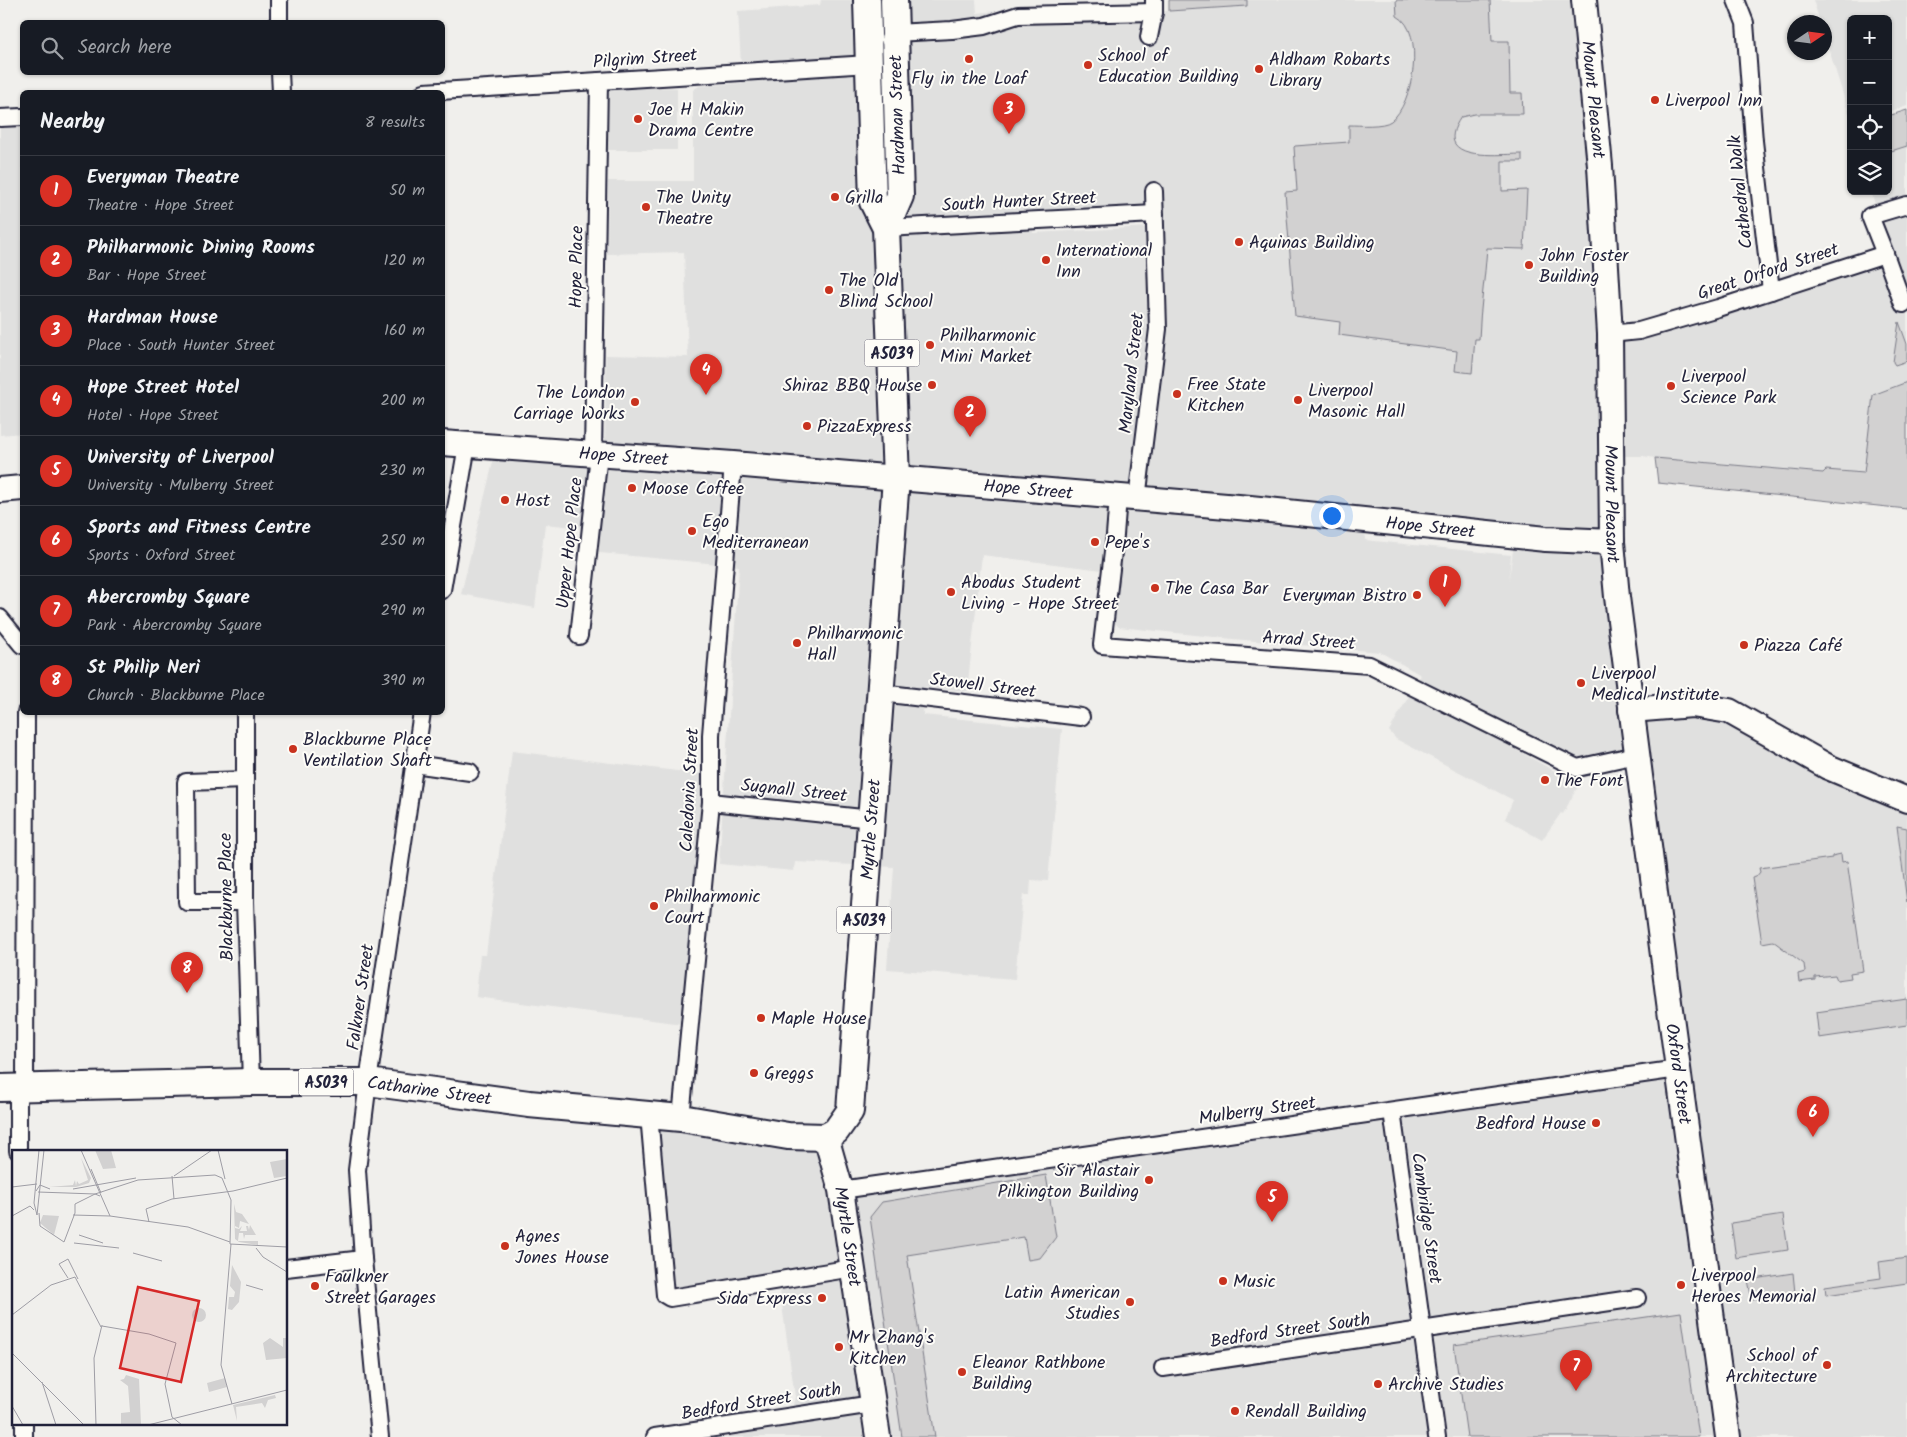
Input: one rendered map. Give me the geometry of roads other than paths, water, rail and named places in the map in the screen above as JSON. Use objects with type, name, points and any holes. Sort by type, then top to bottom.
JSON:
[{"type":"main road","name":"Hardman Street","points":[[867,0],[874,202],[886,228],[896,478]]},
{"type":"main road","name":"Hardman Street","points":[[886,228],[900,196],[894,0]]},
{"type":"main road","name":"Myrtle Street","points":[[826,1136],[836,1130],[850,1111],[896,478]]},
{"type":"main road","name":"Catharine Street","points":[[14,1088],[251,1082],[368,1082],[529,1104],[681,1118],[788,1136],[826,1136]]},
{"type":"street","points":[[279,0],[279,20]]},
{"type":"street","name":"Mount Pleasant","points":[[1584,0],[1600,166],[1610,334],[1612,542],[1631,710]]},
{"type":"street","name":"Cathedral Walk","points":[[1736,0],[1745,23],[1754,141],[1771,291]]},
{"type":"street","points":[[869,64],[894,33],[952,30],[984,26],[1018,15],[1154,6],[1149,37]]},
{"type":"street","name":"Pilgrim Street","points":[[445,91],[869,64]]},
{"type":"street","points":[[280,75],[281,90]]},
{"type":"street","name":"Hope Place","points":[[596,454],[599,81]]},
{"type":"street","points":[[0,118],[20,116]]},
{"type":"street","name":"Maryland Street","points":[[1127,498],[1158,329],[1154,191]]},
{"type":"street","points":[[1903,304],[1870,216],[1907,205]]},
{"type":"street","name":"South Hunter Street","points":[[886,228],[1155,214]]},
{"type":"street","name":"Great Orford Street","points":[[1610,334],[1639,331],[1885,254]]},
{"type":"street","name":"Hope Street","points":[[445,443],[733,464],[1358,518],[1546,539],[1612,542]]},
{"type":"street","points":[[445,573],[467,445]]},
{"type":"street","name":"Upper Hope Place","points":[[579,636],[596,454]]},
{"type":"street","name":"Caledonia Street","points":[[681,1118],[711,802],[711,735],[733,464]]},
{"type":"street","points":[[0,490],[20,488]]},
{"type":"street","name":"Arrad Street","points":[[1127,498],[1115,535],[1102,645],[1369,665],[1577,768],[1636,755]]},
{"type":"street","points":[[0,618],[20,643]]},
{"type":"street","name":"Stowell Street","points":[[881,693],[1081,716]]},
{"type":"street","points":[[1631,710],[1692,705],[1729,711],[1828,767],[1907,800]]},
{"type":"street","name":"Oxford Street","points":[[1631,710],[1728,1437]]},
{"type":"street","points":[[18,1150],[14,1088],[26,715]]},
{"type":"street","name":"Blackburne Place","points":[[245,715],[245,902],[251,1082]]},
{"type":"street","name":"Falkner Street","points":[[380,1437],[363,1259],[357,1170],[422,715]]},
{"type":"street","points":[[414,764],[470,772]]},
{"type":"street","points":[[245,780],[186,782],[187,902],[245,902]]},
{"type":"street","name":"Sugnall Street","points":[[711,802],[872,818]]},
{"type":"street","name":"Mulberry Street","points":[[841,1190],[1678,1069]]},
{"type":"street","name":"Cambridge Street","points":[[1392,1111],[1437,1437]]},
{"type":"street","points":[[650,1115],[665,1295],[670,1298],[853,1268]]},
{"type":"street","name":"Myrtle Street","points":[[826,1136],[841,1190],[878,1437]]},
{"type":"street","points":[[288,1268],[363,1259]]},
{"type":"street","name":"Bedford Street South","points":[[1163,1368],[1637,1298]]},
{"type":"street","name":"Bedford Street South","points":[[654,1437],[673,1436],[873,1404]]},
{"type":"street","points":[[24,1424],[24,1437]]},
{"type":"place","name":"Fly in the Loaf","points":[[969,59]]},
{"type":"place","name":"School of Education Building","points":[[1088,65]]},
{"type":"place","name":"Aldham Robarts Library","points":[[1259,69]]},
{"type":"place","name":"Liverpool Inn","points":[[1655,100]]},
{"type":"place","name":"Joe H Makin Drama Centre","points":[[638,119]]},
{"type":"place","name":"Hardman House","points":[[1009,134]]},
{"type":"place","name":"Grilla","points":[[835,197]]},
{"type":"place","name":"The Unity Theatre","points":[[646,207]]},
{"type":"place","name":"Aquinas Building","points":[[1239,242]]},
{"type":"place","name":"International Inn","points":[[1046,260]]},
{"type":"place","name":"John Foster Building","points":[[1529,265]]},
{"type":"place","name":"The Old Blind School","points":[[829,290]]},
{"type":"place","name":"Philharmonic Mini Market","points":[[930,345]]},
{"type":"place","name":"Shiraz BBQ House","points":[[932,385]]},
{"type":"place","name":"Liverpool Science Park","points":[[1671,386]]},
{"type":"place","name":"Free State Kitchen","points":[[1177,394]]},
{"type":"place","name":"Hope Street Hotel","points":[[706,395]]},
{"type":"place","name":"Liverpool Masonic Hall","points":[[1298,400]]},
{"type":"place","name":"The London Carriage Works","points":[[635,402]]},
{"type":"place","name":"PizzaExpress","points":[[807,426]]},
{"type":"place","name":"Philharmonic Dining Rooms","points":[[970,437]]},
{"type":"place","name":"Moose Coffee","points":[[632,488]]},
{"type":"place","name":"Host","points":[[505,500]]},
{"type":"place","name":"Ego Mediterranean","points":[[692,531]]},
{"type":"place","name":"Pepe's","points":[[1095,542]]},
{"type":"place","name":"The Casa Bar","points":[[1155,588]]},
{"type":"place","name":"Abodus Student Living - Hope Street","points":[[951,592]]},
{"type":"place","name":"Everyman Bistro","points":[[1417,595]]},
{"type":"place","name":"Everyman Theatre","points":[[1445,607]]},
{"type":"place","name":"Philharmonic Hall","points":[[797,643]]},
{"type":"place","name":"Piazza Café","points":[[1744,645]]},
{"type":"place","name":"Liverpool Medical Institute","points":[[1581,683]]},
{"type":"place","name":"Blackburne Place Ventilation Shaft","points":[[293,749]]},
{"type":"place","name":"The Font","points":[[1545,780]]},
{"type":"place","name":"Philharmonic Court","points":[[654,906]]},
{"type":"place","name":"St Philip Neri","points":[[187,993]]},
{"type":"place","name":"Maple House","points":[[761,1018]]},
{"type":"place","name":"Greggs","points":[[754,1073]]},
{"type":"place","name":"Bedford House","points":[[1596,1123]]},
{"type":"place","name":"Sports and Fitness Centre","points":[[1813,1137]]},
{"type":"place","name":"Sir Alastair Pilkington Building","points":[[1149,1180]]},
{"type":"place","name":"University of Liverpool","points":[[1272,1222]]},
{"type":"place","name":"Agnes Jones House","points":[[505,1246]]},
{"type":"place","name":"Music","points":[[1223,1281]]},
{"type":"place","name":"Liverpool Heroes Memorial","points":[[1681,1285]]},
{"type":"place","name":"Faulkner Street Garages","points":[[315,1286]]},
{"type":"place","name":"Sida Express","points":[[822,1298]]},
{"type":"place","name":"Latin American Studies","points":[[1130,1302]]},
{"type":"place","name":"Mr Zhang's Kitchen","points":[[839,1347]]},
{"type":"place","name":"School of Architecture","points":[[1827,1365]]},
{"type":"place","name":"Eleanor Rathbone Building","points":[[962,1372]]},
{"type":"place","name":"Archive Studies","points":[[1378,1384]]},
{"type":"place","name":"Abercromby Square","points":[[1576,1391]]},
{"type":"place","name":"Rendall Building","points":[[1235,1411]]}]
